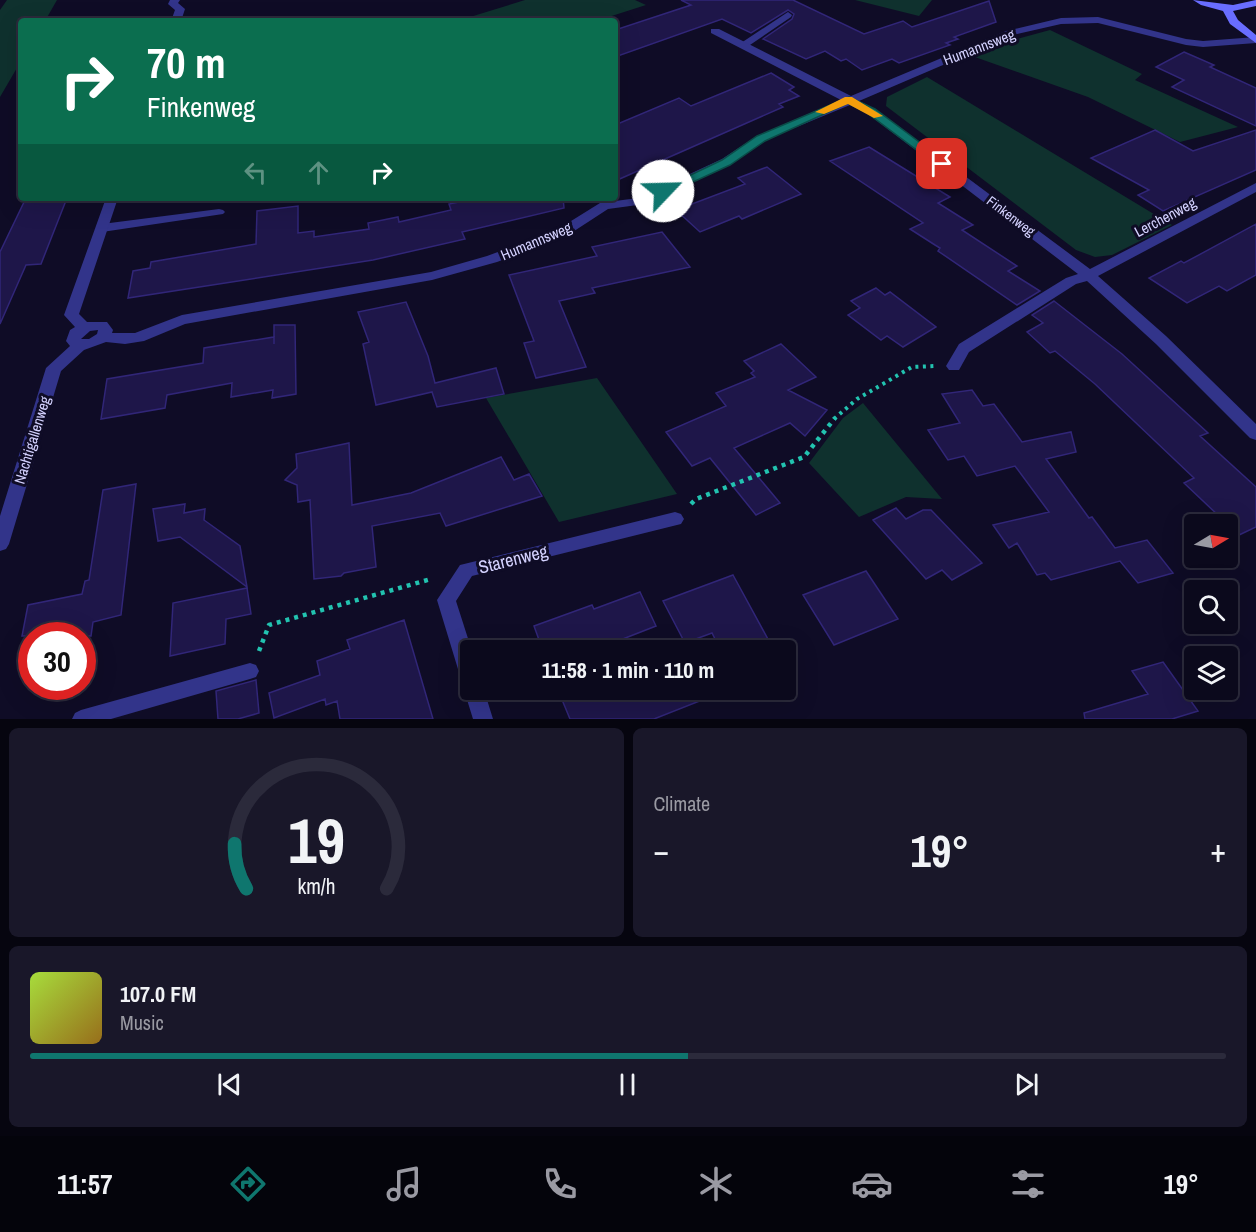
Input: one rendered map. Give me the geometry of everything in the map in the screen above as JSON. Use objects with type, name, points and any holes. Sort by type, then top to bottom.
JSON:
[{"type":"main road","points":[[1198,0],[1227,8],[1246,7],[1255,0]]},
{"type":"main road","points":[[1227,8],[1234,22],[1256,40]]},
{"type":"street","points":[[175,0],[173,4],[180,9],[177,18]]},
{"type":"street","name":"Humannsweg","points":[[104,337],[118,340],[150,336],[182,320],[432,276],[492,259],[560,234],[600,202],[641,201],[726,162],[761,138],[1010,33],[1061,21],[1098,20],[1186,42],[1203,44],[1256,40]]},
{"type":"street","name":"Finkenweg","points":[[715,31],[871,111],[1089,275],[1161,340],[1256,434]]},
{"type":"street","name":"Lerchenweg","points":[[1089,275],[1256,187]]},
{"type":"street","points":[[80,345],[73,341],[75,334],[84,327],[71,315],[111,201]]},
{"type":"street","points":[[954,366],[964,348],[1071,281],[1089,275]]},
{"type":"street","name":"Humannsweg","points":[[80,345],[94,344],[104,337],[106,330],[102,326],[84,327]]},
{"type":"street","name":"Nachtigallenweg","points":[[0,544],[54,368],[80,345]]},
{"type":"street","name":"Starenweg","points":[[458,582],[466,570],[675,519]]},
{"type":"street","points":[[458,582],[446,600],[460,644]]},
{"type":"street","points":[[477,700],[483,719]]},
{"type":"lane","points":[[744,45],[788,15]]},
{"type":"lane","points":[[102,228],[219,212]]},
{"type":"lane","points":[[81,719],[250,671]]},
{"type":"path","points":[[675,519],[696,499],[804,457],[837,415],[857,399],[912,367],[954,366]]},
{"type":"path","points":[[250,671],[270,625],[444,575],[458,582]]},
{"type":"green space","points":[[7,0],[57,0],[47,18],[18,18],[18,66],[0,97],[0,10]]},
{"type":"green space","points":[[525,0],[635,0],[646,5],[605,18],[467,18]]},
{"type":"green space","points":[[855,0],[932,0],[919,16]]},
{"type":"green space","points":[[1050,30],[1142,74],[1135,80],[1238,127],[1180,142],[1088,97],[972,56],[1002,43]]},
{"type":"green space","points":[[927,77],[1172,225],[1112,255],[1095,257],[1076,250],[886,106],[887,97]]},
{"type":"green space","points":[[597,378],[677,494],[559,522],[486,398]]},
{"type":"green space","points":[[863,403],[942,499],[906,497],[859,517],[809,463],[843,418]]},
{"type":"building","points":[[681,0],[793,0],[864,34],[903,21],[912,27],[989,1],[996,22],[954,37],[958,39],[946,43],[950,45],[899,63],[892,59],[862,70],[846,59],[841,61],[825,51],[806,59],[763,39],[792,19],[794,14],[788,10],[751,33],[722,19],[618,56],[618,29],[691,5]]},
{"type":"building","points":[[1184,52],[1256,88],[1256,126],[1172,87],[1184,80],[1156,67]]},
{"type":"building","points":[[771,73],[794,87],[789,90],[799,96],[779,104],[783,107],[618,180],[618,124],[679,98],[691,106]]},
{"type":"building","points":[[1155,130],[1193,151],[1256,130],[1256,170],[1163,211],[1138,195],[1149,190],[1091,158]]},
{"type":"building","points":[[869,147],[950,197],[938,203],[973,225],[962,230],[1017,266],[1008,271],[1040,291],[1017,305],[938,251],[940,248],[910,229],[923,223],[830,161]]},
{"type":"building","points":[[767,167],[801,194],[742,219],[739,216],[700,232],[676,210],[745,184],[738,178]]},
{"type":"building","points":[[25,201],[66,201],[41,264],[26,265],[0,324],[0,252]]},
{"type":"building","points":[[464,201],[563,201],[564,208],[462,232],[465,239],[373,260],[128,298],[133,271],[150,268],[151,262],[256,244],[257,211],[298,206],[298,233],[314,231],[314,237],[369,229],[368,223],[398,217],[399,222],[451,210],[449,204]]},
{"type":"building","points":[[1256,224],[1256,275],[1227,291],[1219,286],[1187,303],[1149,278],[1181,261],[1184,263]]},
{"type":"building","points":[[662,232],[690,267],[592,288],[595,293],[559,301],[586,367],[536,378],[524,343],[534,341],[509,275],[597,256],[592,247]]},
{"type":"building","points":[[876,288],[885,295],[890,292],[936,327],[903,347],[887,336],[881,340],[848,315],[860,308],[851,301]]},
{"type":"building","points":[[1054,301],[1122,354],[1208,433],[1200,436],[1256,487],[1256,527],[1239,535],[1238,514],[1217,514],[1184,483],[1194,478],[1095,384],[1055,351],[1050,353],[1027,332],[1043,323],[1032,315]]},
{"type":"building","points":[[406,302],[428,356],[435,383],[496,368],[504,394],[437,407],[432,392],[376,405],[363,344],[369,342],[358,312]]},
{"type":"building","points":[[274,325],[295,325],[296,394],[272,398],[273,390],[231,397],[232,383],[167,395],[165,408],[101,419],[107,379],[203,363],[204,348],[274,337]]},
{"type":"building","points":[[781,344],[816,377],[788,390],[827,410],[805,436],[790,423],[734,448],[780,503],[756,515],[710,458],[692,466],[666,432],[726,406],[716,393],[755,377],[751,373],[754,371],[744,361]]},
{"type":"building","points":[[972,390],[983,406],[994,404],[1022,442],[1071,432],[1076,452],[1046,459],[1089,518],[1092,517],[1115,548],[1147,540],[1173,573],[1138,583],[1120,561],[1051,580],[1045,573],[1037,575],[1017,543],[1009,548],[993,525],[1049,512],[1015,466],[977,476],[964,456],[948,460],[928,430],[960,423],[942,394]]},
{"type":"building","points":[[349,443],[352,505],[411,493],[501,457],[514,480],[529,474],[542,496],[446,526],[440,513],[372,526],[376,567],[344,573],[341,576],[314,579],[310,500],[298,502],[297,485],[285,480],[297,468],[296,454]]},
{"type":"building","points":[[136,484],[121,615],[93,622],[25,622],[28,605],[82,594],[85,581],[89,580],[103,490]]},
{"type":"building","points":[[185,504],[184,513],[205,509],[204,520],[240,546],[247,587],[180,537],[158,541],[153,509]]},
{"type":"building","points":[[896,508],[906,519],[923,510],[931,510],[982,563],[952,580],[942,570],[926,579],[873,520]]},
{"type":"building","points":[[866,571],[898,619],[834,645],[803,595]]},
{"type":"building","points":[[733,575],[768,640],[716,640],[712,633],[693,640],[683,640],[663,601]]},
{"type":"building","points":[[247,588],[251,614],[226,619],[225,644],[170,656],[173,603]]},
{"type":"building","points":[[640,592],[656,626],[620,640],[539,640],[534,626],[592,605],[594,609]]},
{"type":"building","points":[[404,620],[433,719],[340,719],[337,701],[326,705],[325,699],[274,718],[269,693],[320,675],[317,661],[350,649],[347,640]]},
{"type":"building","points":[[1163,662],[1184,691],[1184,700],[1190,700],[1198,711],[1172,719],[1085,719],[1084,713],[1148,694],[1132,671]]},
{"type":"building","points":[[256,680],[259,713],[238,719],[218,719],[216,691]]},
{"type":"building","points":[[562,700],[702,700],[654,719],[570,719]]},
{"type":"slow traffic","points":[[820,112],[849,100],[878,116]]},
{"type":"route","points":[[663,191],[726,162],[761,138],[849,100],[871,111],[942,164]]}]
